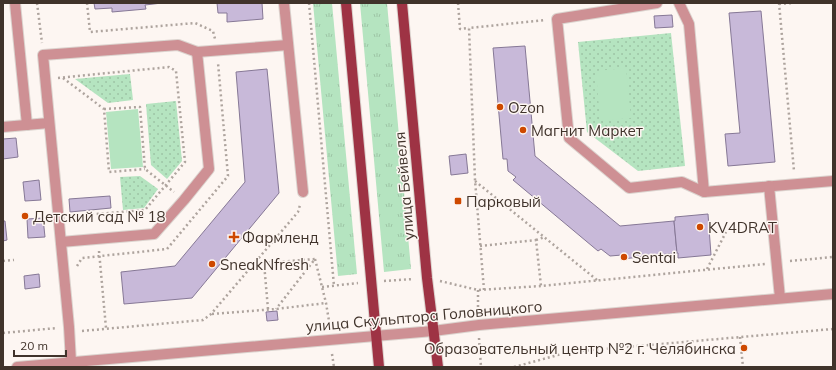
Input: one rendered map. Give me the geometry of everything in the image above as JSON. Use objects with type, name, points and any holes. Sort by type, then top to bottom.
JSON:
[{"type":"main road","points":[[346,3],[379,367]]},
{"type":"main road","name":"улица Бейвеля","points":[[402,3],[427,278],[438,367]]},
{"type":"street","points":[[15,3],[27,125]]},
{"type":"street","points":[[284,3],[303,192]]},
{"type":"street","points":[[657,3],[557,19],[569,138],[628,188],[682,182],[704,192],[833,181]]},
{"type":"street","points":[[679,3],[689,24],[704,192]]},
{"type":"street","points":[[71,362],[70,330],[43,55],[178,44],[197,52],[288,45]]},
{"type":"street","points":[[61,242],[154,234],[209,169],[197,52]]},
{"type":"street","points":[[3,127],[49,123]]},
{"type":"street","points":[[769,186],[780,298]]},
{"type":"street","name":"улица Скульптора Головницкого","points":[[17,367],[433,331],[479,325],[833,294]]},
{"type":"path","points":[[37,3],[43,55]]},
{"type":"path","points":[[74,272],[82,258],[167,249],[228,176],[217,51],[213,31],[195,23],[90,32],[87,3]]},
{"type":"path","points":[[309,3],[334,286]]},
{"type":"path","points":[[458,3],[460,29],[557,19]]},
{"type":"path","points":[[793,3],[779,4],[795,184]]},
{"type":"path","points":[[469,28],[475,180],[484,290]]},
{"type":"path","points":[[45,79],[169,67],[176,71],[185,162],[145,210],[71,216]]},
{"type":"path","points":[[62,78],[104,109],[140,107],[145,168],[184,200]]},
{"type":"path","points":[[104,109],[109,172],[145,168]]},
{"type":"path","points":[[475,180],[597,281]]},
{"type":"path","points":[[3,333],[106,328],[203,320],[211,314],[298,212],[303,192]]},
{"type":"path","points":[[707,270],[726,232]]},
{"type":"path","points":[[480,246],[536,240],[545,237]]},
{"type":"path","points":[[98,239],[106,328]]},
{"type":"path","points":[[536,240],[541,286]]},
{"type":"path","points":[[322,287],[427,278],[478,290],[484,290],[597,281],[833,257]]},
{"type":"path","points":[[211,314],[276,309],[326,303],[315,259]]},
{"type":"path","points":[[268,309],[264,263],[315,259]]},
{"type":"path","points":[[276,309],[315,259]]},
{"type":"path","points":[[3,261],[14,260]]},
{"type":"path","points":[[514,367],[569,352],[833,329]]},
{"type":"path","points":[[740,337],[743,367]]},
{"type":"green space","points":[[313,3],[332,3],[357,274],[338,276]]},
{"type":"green space","points":[[360,3],[387,3],[411,269],[384,272]]},
{"type":"green space","points":[[671,33],[685,166],[638,171],[587,132],[578,42]]},
{"type":"green space","points":[[626,68],[631,118],[600,121],[596,71]]},
{"type":"green space","points":[[130,74],[133,100],[108,103],[75,79]]},
{"type":"green space","points":[[176,101],[182,161],[167,179],[151,165],[146,104]]},
{"type":"green space","points":[[138,109],[143,167],[111,169],[106,112]]},
{"type":"green space","points":[[140,176],[158,189],[144,208],[123,210],[120,177]]},
{"type":"building","points":[[94,3],[162,3],[145,5],[146,9],[112,12],[112,8],[95,9]]},
{"type":"building","points":[[217,3],[262,3],[263,19],[227,22],[227,13],[218,13]]},
{"type":"building","points":[[761,11],[775,162],[728,166],[725,134],[740,133],[729,13]]},
{"type":"building","points":[[672,15],[673,27],[655,28],[654,16]]},
{"type":"building","points":[[525,46],[535,156],[620,226],[674,221],[677,253],[622,259],[622,255],[610,256],[601,249],[598,251],[513,180],[516,177],[508,171],[507,159],[503,159],[493,48]]},
{"type":"building","points":[[267,69],[279,193],[192,298],[124,304],[121,272],[175,266],[245,182],[236,72]]},
{"type":"building","points":[[16,138],[18,157],[3,159],[3,139]]},
{"type":"building","points":[[466,154],[468,173],[451,175],[449,156]]},
{"type":"building","points":[[39,180],[41,200],[25,201],[23,182]]},
{"type":"building","points":[[110,196],[111,208],[70,212],[69,199]]},
{"type":"building","points":[[708,214],[711,255],[678,258],[674,221],[675,217]]},
{"type":"building","points":[[43,218],[45,237],[28,238],[27,219]]},
{"type":"building","points":[[3,221],[5,221],[7,240],[3,241]]},
{"type":"building","points":[[39,274],[40,287],[25,289],[24,276]]},
{"type":"building","points":[[277,311],[278,320],[267,321],[266,312]]},
{"type":"place","name":"Ozon","points":[[500,107]]},
{"type":"place","name":"Магнит Маркет","points":[[523,130]]},
{"type":"place","name":"Парковый","points":[[458,201]]},
{"type":"place","name":"Детский сад № 18","points":[[25,216]]},
{"type":"place","name":"KV4DRAT","points":[[700,227]]},
{"type":"place","name":"Фармленд","points":[[234,237]]},
{"type":"place","name":"Sentai","points":[[624,257]]},
{"type":"place","name":"SneakNfresh","points":[[212,264]]},
{"type":"place","name":"Образовательный центр №2 г. Челябинска","points":[[744,348]]}]
